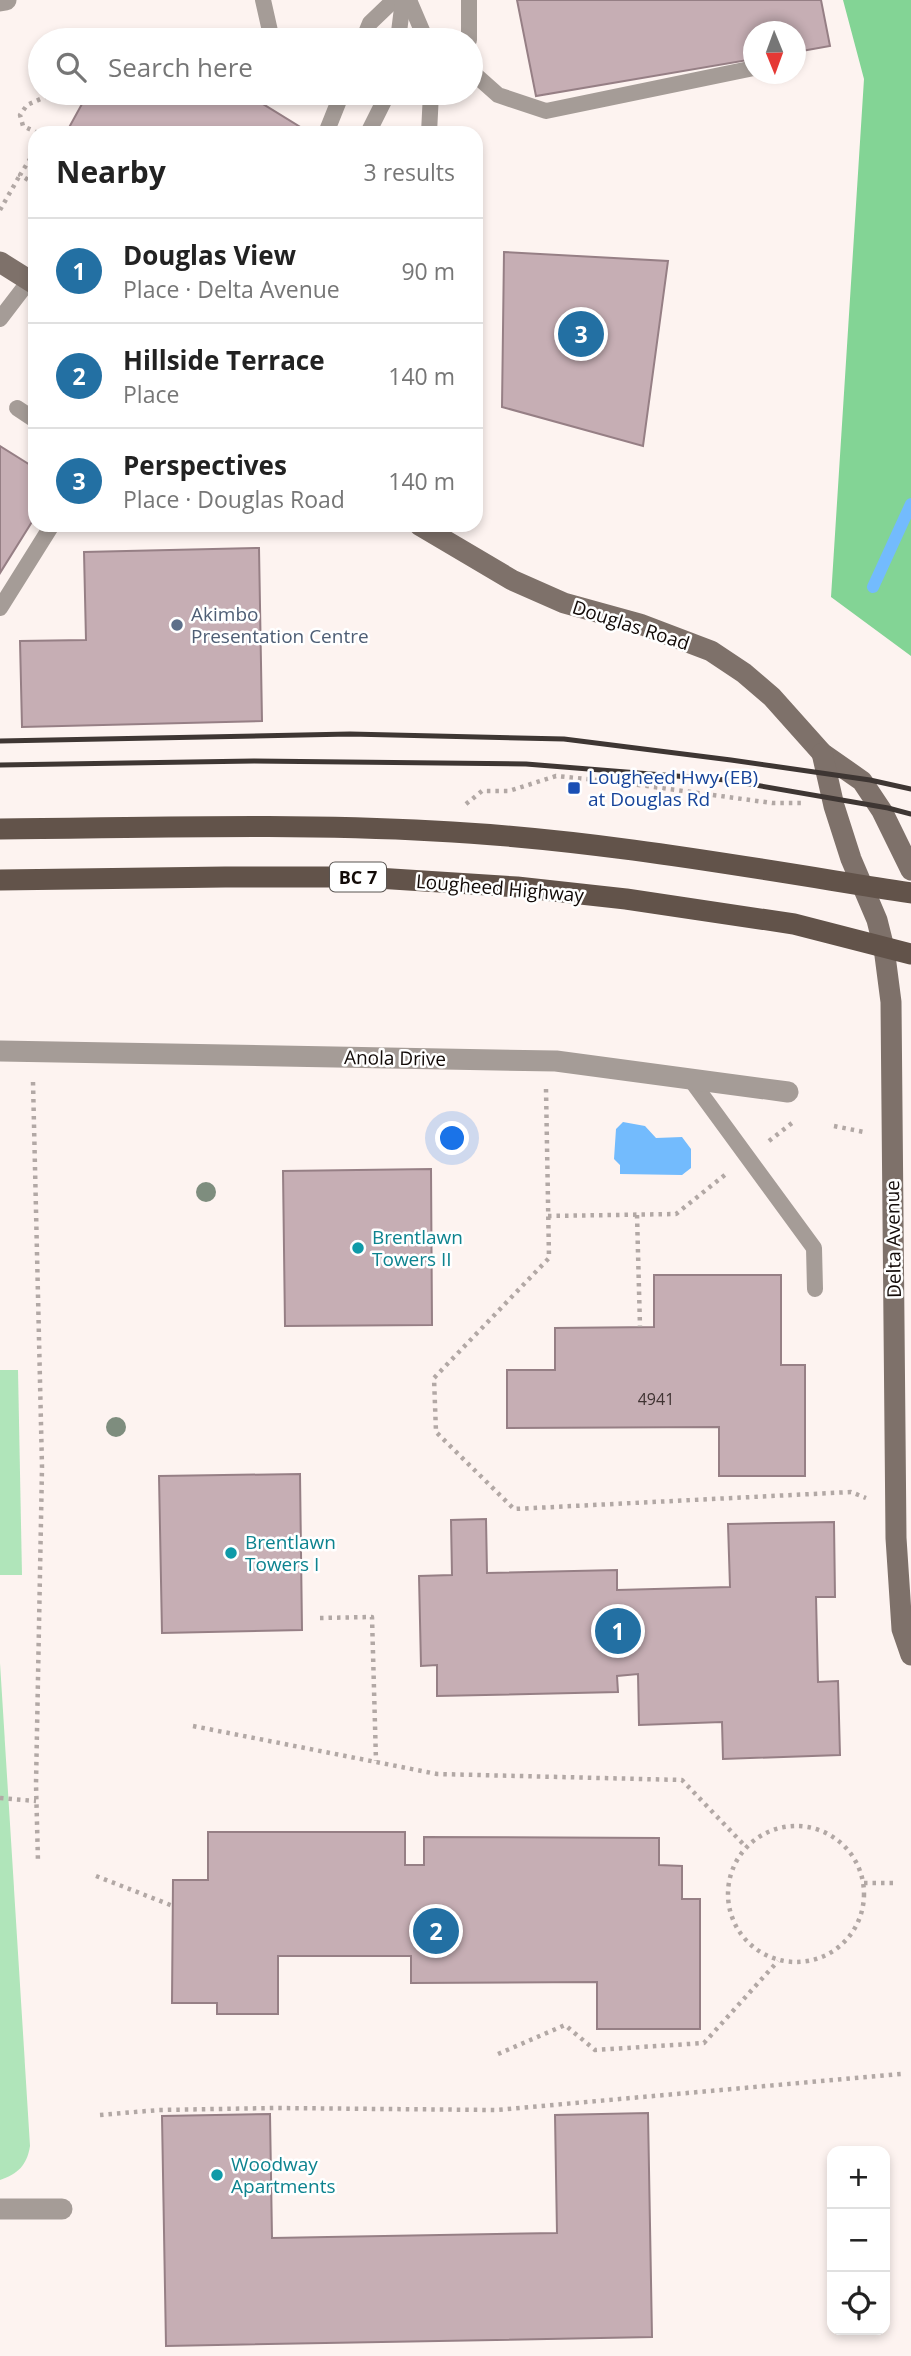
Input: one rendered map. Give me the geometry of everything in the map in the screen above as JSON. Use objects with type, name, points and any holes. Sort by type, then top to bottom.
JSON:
[{"type":"main road","points":[[0,829],[276,827],[433,831],[546,839],[656,852],[911,893]]},
{"type":"main road","name":"Lougheed Highway","points":[[0,880],[361,877],[517,887],[715,911],[794,924],[911,954]]},
{"type":"street","points":[[0,1],[6,0]]},
{"type":"street","points":[[0,262],[28,280]]},
{"type":"street","name":"Douglas Road","points":[[431,532],[512,580],[564,603],[640,624],[710,652],[744,673],[772,697],[822,753],[862,781],[882,811],[911,870]]},
{"type":"street","name":"Douglas Road","points":[[822,753],[850,859],[877,920],[884,948]]},
{"type":"street","name":"Delta Avenue","points":[[884,948],[891,1002],[896,1538],[902,1629],[911,1655]]},
{"type":"street","name":"Anola Drive","points":[[0,1051],[556,1061],[788,1092]]},
{"type":"street","points":[[0,2210],[62,2209]]},
{"type":"lane","points":[[263,0],[269,28]]},
{"type":"lane","points":[[368,28],[394,0]]},
{"type":"lane","points":[[400,28],[403,0]]},
{"type":"lane","points":[[409,0],[421,28]]},
{"type":"lane","points":[[469,0],[469,28]]},
{"type":"lane","points":[[483,81],[498,94],[547,111],[743,70]]},
{"type":"lane","points":[[329,126],[337,105]]},
{"type":"lane","points":[[372,126],[382,105]]},
{"type":"lane","points":[[430,126],[431,105]]},
{"type":"lane","points":[[0,319],[28,288]]},
{"type":"lane","points":[[17,408],[28,415]]},
{"type":"lane","points":[[0,608],[48,532]]},
{"type":"lane","points":[[691,1080],[814,1248],[815,1289]]},
{"type":"path","points":[[28,105],[20,115],[23,126],[28,128]]},
{"type":"path","points":[[0,210],[28,162]]},
{"type":"path","points":[[20,175],[28,180]]},
{"type":"path","points":[[482,791],[509,790],[556,776],[772,803],[803,803]]},
{"type":"path","points":[[33,1052],[42,1467],[36,1801],[38,1862]]},
{"type":"path","points":[[546,1088],[549,1258],[434,1378],[436,1432],[514,1509],[851,1492],[870,1500]]},
{"type":"path","points":[[548,1216],[676,1214],[796,1120]]},
{"type":"path","points":[[834,1126],[875,1134]]},
{"type":"path","points":[[637,1215],[640,1327]]},
{"type":"path","points":[[320,1618],[372,1617],[376,1761]]},
{"type":"path","points":[[193,1726],[437,1774],[682,1780],[746,1847]]},
{"type":"path","points":[[0,1798],[36,1801]]},
{"type":"path","points":[[785,1826],[807,1826],[828,1833],[846,1846],[859,1865],[864,1883],[864,1908],[856,1929],[841,1947],[822,1958],[800,1963],[778,1961],[757,1951],[740,1934],[730,1913],[727,1890],[733,1867],[746,1847],[764,1834],[785,1826]]},
{"type":"path","points":[[96,1876],[173,1906]]},
{"type":"path","points":[[864,1883],[897,1884]]},
{"type":"path","points":[[498,2054],[565,2025],[595,2050],[704,2043],[778,1961]]},
{"type":"path","points":[[100,2115],[159,2110],[275,2108],[496,2110],[901,2074]]},
{"type":"green space","points":[[843,0],[911,0],[911,656],[831,597],[864,79]]},
{"type":"green space","points":[[0,1370],[18,1370],[22,1575],[0,1575]]},
{"type":"green space","points":[[0,1663],[30,2146],[21,2168],[0,2180]]},
{"type":"water","points":[[623,1122],[645,1126],[656,1138],[682,1137],[691,1149],[691,1168],[682,1175],[620,1174],[620,1165],[614,1159],[616,1129]]},
{"type":"building","points":[[517,0],[821,0],[830,46],[806,50],[806,21],[743,21],[743,61],[536,96]]},
{"type":"building","points":[[81,105],[264,105],[299,126],[70,126]]},
{"type":"building","points":[[504,252],[668,261],[643,446],[502,407]]},
{"type":"building","points":[[0,446],[28,464],[28,528],[0,573]]},
{"type":"building","points":[[259,548],[262,721],[22,727],[20,641],[86,640],[84,552]]},
{"type":"building","name":"Brentlawn Towers II","points":[[431,1169],[432,1325],[285,1326],[283,1171]]},
{"type":"building","points":[[654,1275],[781,1275],[781,1365],[805,1365],[805,1476],[719,1476],[719,1427],[507,1428],[507,1370],[555,1370],[555,1328],[654,1327]]},
{"type":"building","name":"Brentlawn Towers I","points":[[300,1474],[302,1630],[162,1633],[159,1476]]},
{"type":"building","points":[[486,1519],[487,1573],[617,1570],[617,1590],[730,1587],[728,1524],[834,1522],[835,1597],[816,1597],[818,1682],[838,1681],[840,1755],[723,1759],[722,1722],[639,1725],[638,1674],[617,1676],[618,1692],[437,1696],[437,1665],[421,1666],[419,1576],[452,1575],[451,1520]]},
{"type":"building","points":[[208,1832],[405,1832],[405,1865],[424,1865],[424,1837],[659,1838],[659,1865],[682,1866],[682,1899],[700,1899],[700,2029],[597,2029],[597,1982],[411,1983],[411,1956],[278,1956],[278,2014],[217,2014],[217,2003],[172,2003],[173,1880],[208,1880]]},
{"type":"building","name":"Woodway Apartments","points":[[648,2113],[652,2337],[166,2346],[162,2116],[270,2114],[272,2238],[557,2233],[555,2115]]},
{"type":"waterway","points":[[873,587],[911,504]]},
{"type":"railway","points":[[0,741],[350,734],[564,739],[870,780],[911,789]]},
{"type":"railway","points":[[0,765],[254,761],[526,764],[726,780],[911,814]]},
{"type":"place","name":"Perspectives","points":[[581,334]]},
{"type":"place","name":"Akimbo Presentation Centre","points":[[177,625]]},
{"type":"place","name":"Lougheed Hwy (EB) at Douglas Rd","points":[[574,788]]},
{"type":"place","name":"Brentlawn Towers II","points":[[358,1248]]},
{"type":"place","name":"Brentlawn Towers I","points":[[231,1553]]},
{"type":"place","name":"Douglas View","points":[[618,1631]]},
{"type":"place","name":"Hillside Terrace","points":[[436,1931]]},
{"type":"place","name":"Woodway Apartments","points":[[217,2175]]}]
